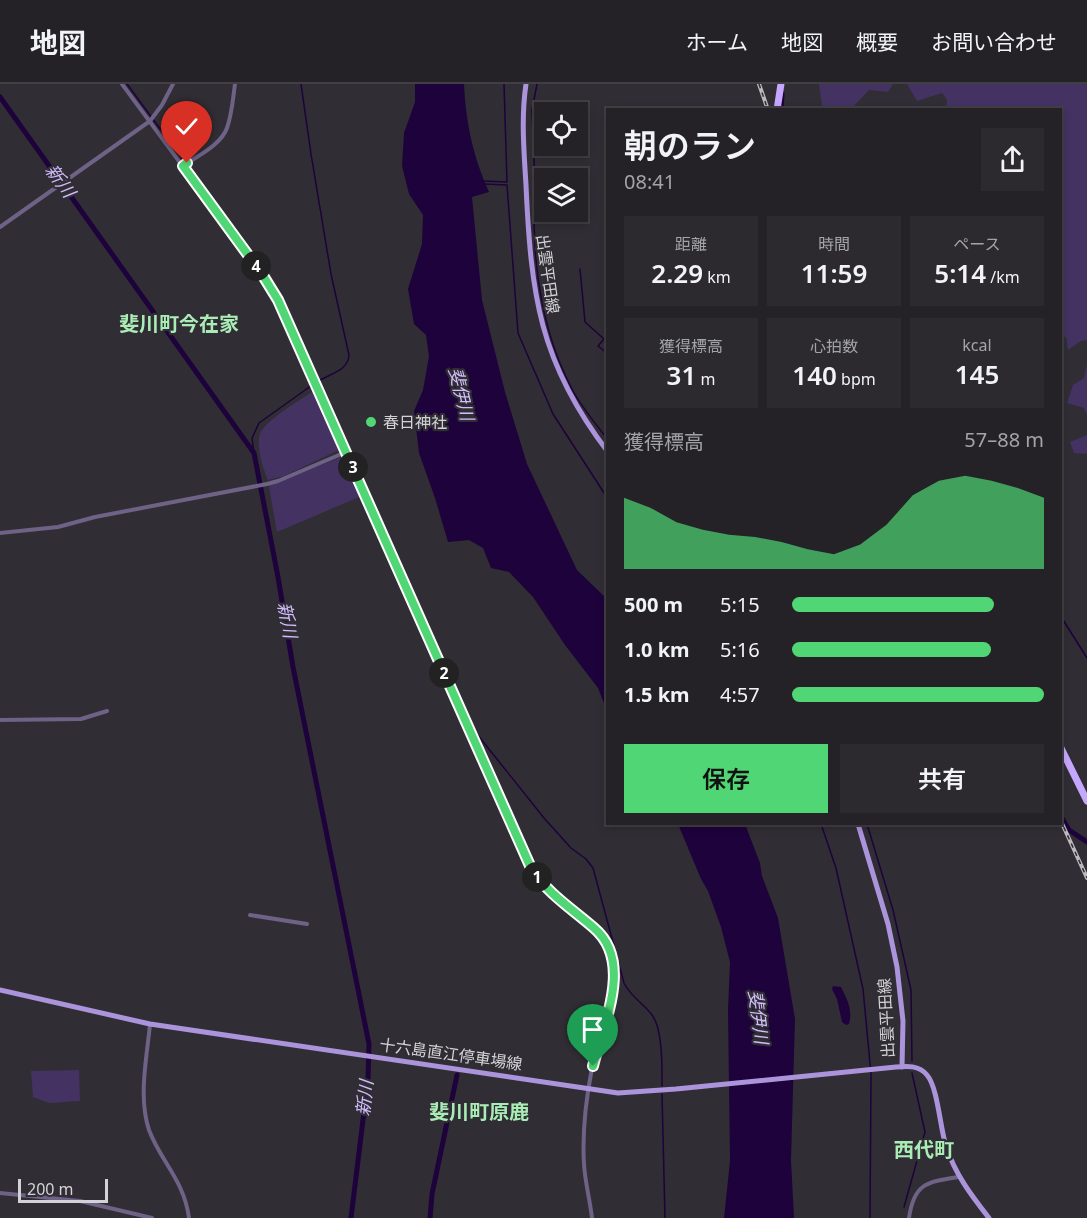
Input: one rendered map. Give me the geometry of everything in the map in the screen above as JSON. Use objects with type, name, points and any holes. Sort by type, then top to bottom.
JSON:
[{"type":"highway","points":[[777,108],[781,84]]},
{"type":"highway","points":[[1062,750],[1087,801]]},
{"type":"main road","name":"出雲平田線","points":[[525,84],[522,110],[529,254],[538,310],[561,379],[580,412],[606,449]]},
{"type":"main road","name":"出雲平田線","points":[[858,825],[888,924],[895,957],[903,1021],[902,1067],[919,1069],[929,1078],[946,1145],[958,1177],[989,1218]]},
{"type":"main road","name":"十六島直江停車場線","points":[[0,990],[150,1024],[632,1093],[902,1067]]},
{"type":"street","points":[[122,84],[262,274],[278,300],[531,868],[543,886],[596,929],[612,954],[615,965],[614,984],[593,1066],[586,1106],[584,1161],[592,1218]]},
{"type":"street","points":[[0,227],[150,122],[173,84]]},
{"type":"street","points":[[183,166],[223,135],[229,121],[235,84]]},
{"type":"street","points":[[0,533],[58,527],[95,517],[257,486],[278,481],[346,452]]},
{"type":"street","points":[[0,720],[81,720],[107,711]]},
{"type":"street","points":[[250,915],[307,924]]},
{"type":"street","points":[[150,1024],[145,1114],[150,1131],[179,1185],[189,1218]]},
{"type":"street","points":[[909,1218],[914,1195],[920,1188],[940,1180],[958,1177]]},
{"type":"street","points":[[0,1193],[80,1201],[152,1218]]},
{"type":"shaded area","points":[[819,84],[893,84],[888,92],[869,90],[852,108],[824,108]]},
{"type":"shaded area","points":[[907,84],[1087,84],[1087,340],[1081,341],[1068,350],[1066,337],[1062,336],[1062,108],[946,108],[947,100],[942,93],[917,101]]},
{"type":"shaded area","points":[[1087,364],[1087,415],[1084,408],[1067,403],[1073,385],[1084,378]]},
{"type":"shaded area","points":[[315,390],[341,443],[341,449],[284,476],[268,480],[259,451],[260,434],[276,416]]},
{"type":"shaded area","points":[[1087,435],[1087,454],[1074,453],[1070,442]]},
{"type":"shaded area","points":[[344,456],[364,495],[277,532],[270,485]]},
{"type":"shaded area","points":[[79,1070],[80,1101],[49,1103],[33,1097],[31,1071]]},
{"type":"water","name":"斐伊川","points":[[415,84],[464,84],[471,140],[489,192],[472,197],[482,300],[505,392],[527,464],[577,570],[606,598],[606,708],[598,688],[565,645],[533,597],[509,572],[491,568],[483,548],[469,540],[448,542],[419,453],[414,411],[423,390],[429,356],[426,335],[414,324],[408,289],[422,244],[423,215],[409,194],[402,166],[404,133],[415,102]]},
{"type":"water","name":"斐伊川","points":[[678,825],[745,825],[778,918],[795,1019],[791,1160],[794,1218],[724,1218],[730,1161],[728,1010],[730,962],[721,927],[708,891]]},
{"type":"water","points":[[833,986],[841,987],[847,1000],[850,1009],[849,1024],[842,1022]]},
{"type":"waterway","points":[[127,84],[255,257],[278,294],[473,729],[544,818],[593,868],[624,983],[656,1021],[661,1049],[662,1086]]},
{"type":"waterway","points":[[301,84],[331,274],[349,355],[346,365],[319,381]]},
{"type":"waterway","points":[[483,181],[507,182],[504,84]]},
{"type":"waterway","points":[[537,84],[532,110],[535,185],[533,191],[536,259],[544,310],[553,344],[573,391],[606,437]]},
{"type":"waterway","points":[[781,108],[782,94]]},
{"type":"waterway","name":"新川","points":[[0,97],[254,453],[293,667],[369,1044],[368,1079],[351,1218]]},
{"type":"waterway","points":[[484,184],[507,185],[518,333],[553,414],[606,496]]},
{"type":"waterway","points":[[580,269],[585,322],[604,339],[598,346],[606,352]]},
{"type":"waterway","points":[[254,453],[252,438],[259,423],[315,383]]},
{"type":"waterway","points":[[1062,618],[1087,658]]},
{"type":"waterway","points":[[1062,818],[1069,830],[1087,842]]},
{"type":"waterway","points":[[821,825],[836,868],[863,989],[871,1074],[870,1218]]},
{"type":"waterway","points":[[867,825],[893,910],[911,990],[912,1061]]},
{"type":"waterway","points":[[1058,825],[1065,825]]},
{"type":"waterway","points":[[904,1207],[925,1132],[912,1073]]},
{"type":"waterway","points":[[430,1218],[432,1194],[457,1075]]},
{"type":"waterway","points":[[662,1094],[665,1218]]},
{"type":"railway","points":[[759,84],[767,108]]},
{"type":"railway","points":[[1062,823],[1087,878]]},
{"type":"place","name":"春日神社","points":[[371,422]]},
{"type":"district","name":"斐川町今在家","points":[[179,324]]},
{"type":"district","name":"斐川町原鹿","points":[[479,1112]]},
{"type":"district","name":"西代町","points":[[924,1150]]},
{"type":"route","points":[[187,163],[183,166],[262,274],[278,300],[531,868],[543,886],[596,929],[608,945],[615,965],[614,984],[593,1066]]}]
